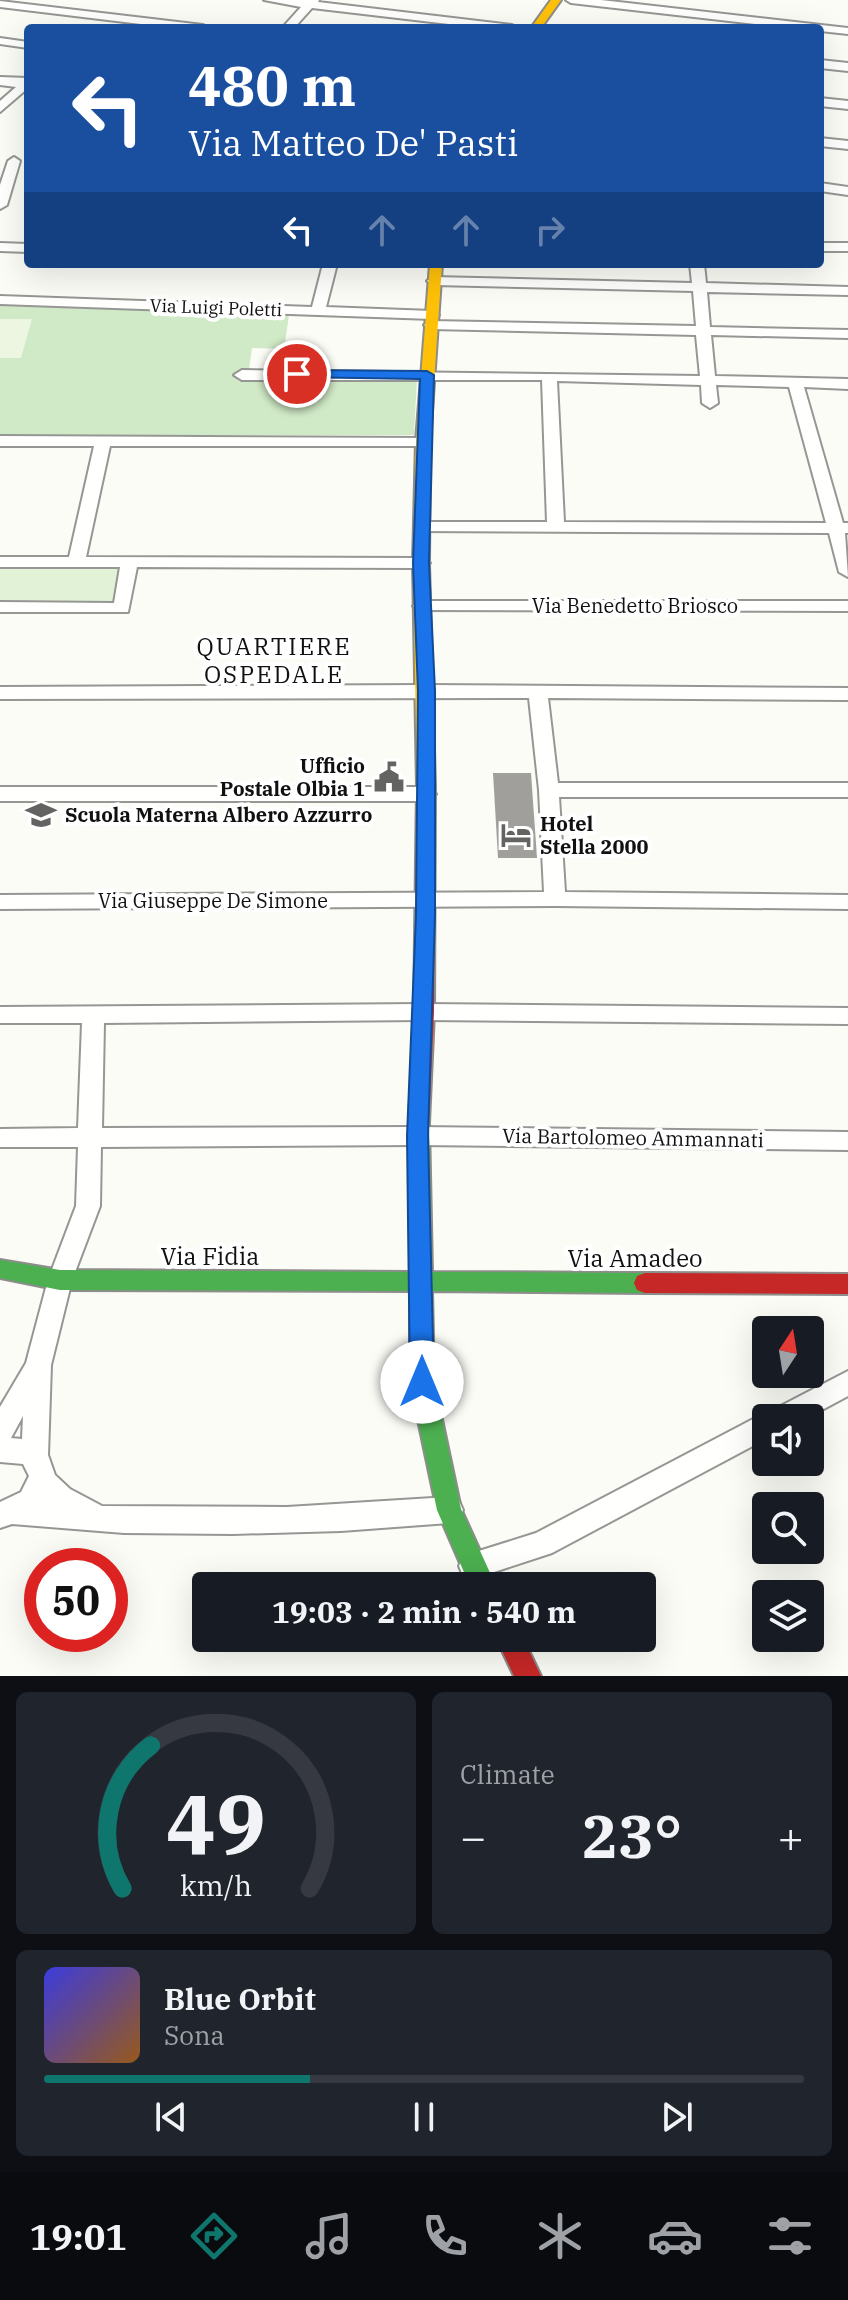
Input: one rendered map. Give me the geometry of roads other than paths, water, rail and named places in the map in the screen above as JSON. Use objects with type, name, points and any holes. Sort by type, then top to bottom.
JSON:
[{"type":"main road","points":[[539,24],[556,0]]},
{"type":"main road","points":[[435,273],[423,441],[421,563],[426,691],[424,1012],[418,1136],[422,1382],[449,1510],[476,1572]]},
{"type":"main road","name":"Via Fidia","points":[[0,1269],[60,1280],[422,1282]]},
{"type":"main road","name":"Via Amadeo","points":[[422,1282],[848,1284]]},
{"type":"main road","points":[[516,1652],[528,1676]]},
{"type":"street","points":[[93,24],[118,0]]},
{"type":"street","points":[[269,0],[312,2],[481,24]]},
{"type":"street","points":[[571,0],[728,22],[828,23],[848,31]]},
{"type":"street","points":[[292,24],[312,2]]},
{"type":"street","points":[[0,4],[169,24]]},
{"type":"street","points":[[0,41],[24,44]]},
{"type":"street","points":[[824,64],[848,67]]},
{"type":"street","points":[[0,81],[24,83]]},
{"type":"street","points":[[0,108],[24,86]]},
{"type":"street","points":[[824,102],[848,105]]},
{"type":"street","points":[[824,142],[848,145]]},
{"type":"street","points":[[0,205],[14,161]]},
{"type":"street","points":[[824,188],[848,191]]},
{"type":"street","points":[[0,247],[24,248]]},
{"type":"street","points":[[824,247],[848,247]]},
{"type":"street","points":[[318,311],[329,268]]},
{"type":"street","points":[[698,268],[710,403]]},
{"type":"street","points":[[435,273],[848,291]]},
{"type":"street","name":"Via Luigi Poletti","points":[[0,300],[318,311],[431,320],[848,334]]},
{"type":"street","points":[[242,375],[549,376],[848,384]]},
{"type":"street","points":[[549,376],[556,527]]},
{"type":"street","points":[[795,382],[843,528],[848,572]]},
{"type":"street","points":[[0,441],[423,441]]},
{"type":"street","points":[[76,562],[103,441]]},
{"type":"street","points":[[422,527],[843,528]]},
{"type":"street","points":[[0,562],[421,563]]},
{"type":"street","points":[[0,607],[122,608],[129,562]]},
{"type":"street","name":"Via Benedetto Briosco","points":[[422,606],[848,606]]},
{"type":"street","points":[[0,693],[426,691],[848,694]]},
{"type":"street","points":[[538,692],[549,790],[555,899]]},
{"type":"street","points":[[549,790],[848,790]]},
{"type":"street","points":[[0,794],[426,794]]},
{"type":"street","name":"Via Giuseppe De Simone","points":[[0,902],[555,899],[848,902]]},
{"type":"street","points":[[0,1015],[424,1012],[848,1016]]},
{"type":"street","points":[[0,1432],[38,1365],[60,1280],[88,1206],[93,1015]]},
{"type":"street","name":"Via Bartolomeo Ammannati","points":[[0,1138],[418,1136],[848,1141]]},
{"type":"street","points":[[4,1518],[29,1505],[38,1494],[38,1365]]},
{"type":"street","points":[[808,1404],[848,1383]]},
{"type":"street","points":[[486,1572],[752,1433]]},
{"type":"street","points":[[0,1450],[25,1450],[60,1498],[103,1520]]},
{"type":"street","points":[[4,1518],[358,1519],[449,1510]]},
{"type":"place","name":"Ufficio Postale Olbia 1","points":[[389,777]]},
{"type":"place","name":"Scuola Materna Albero Azzurro","points":[[41,815]]},
{"type":"place","name":"Hotel Stella 2000","points":[[516,835]]},
{"type":"district","name":"QUARTIERE OSPEDALE","points":[[274,661]]}]
